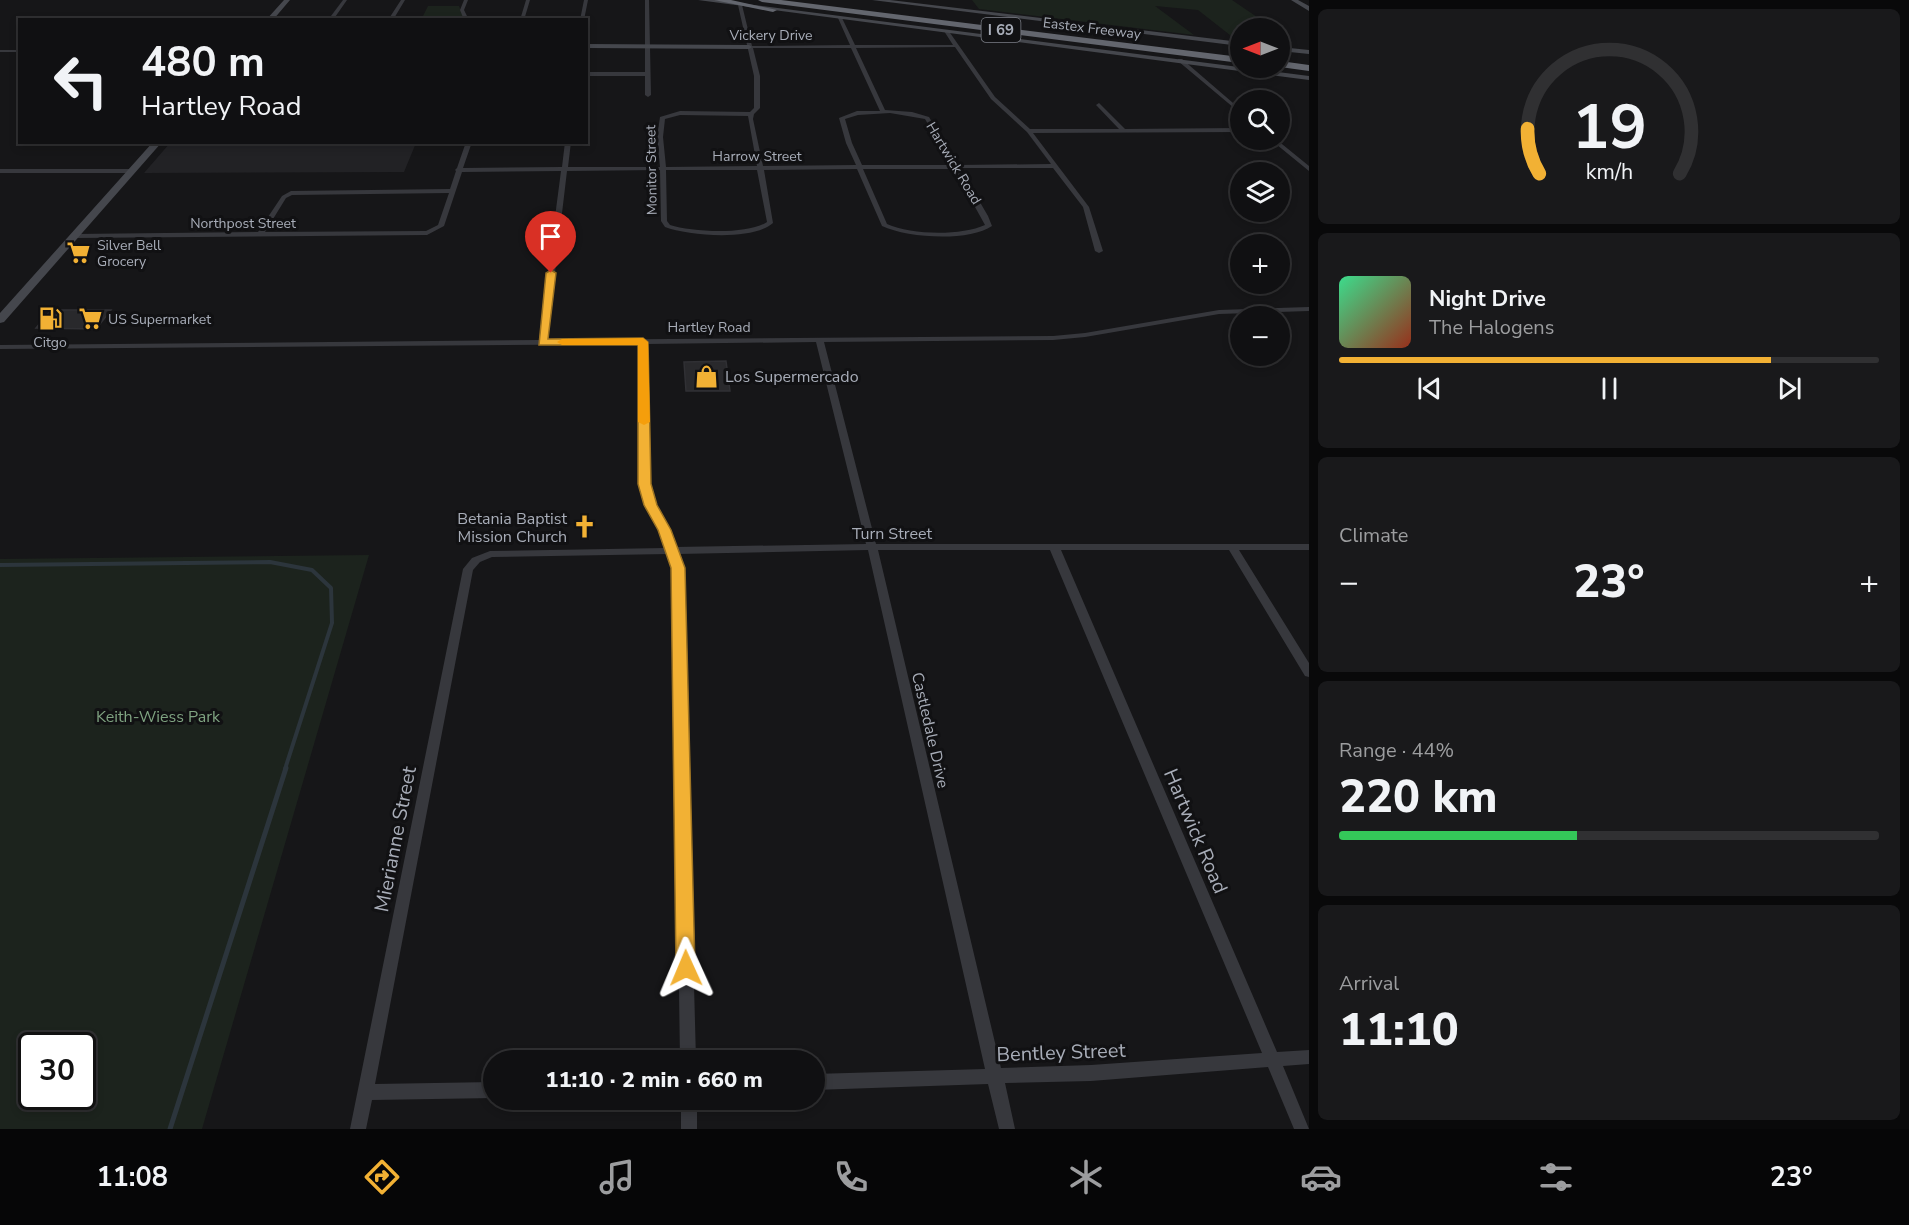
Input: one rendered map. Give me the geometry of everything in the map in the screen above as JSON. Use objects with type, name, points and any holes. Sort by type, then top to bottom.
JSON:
[{"type":"highway","points":[[718,0],[773,10]]},
{"type":"highway","name":"Eastex Freeway","points":[[762,0],[1230,56]]},
{"type":"highway","name":"I 69","points":[[793,0],[1230,56]]},
{"type":"highway","name":"Eastex Freeway","points":[[823,0],[1208,48],[1230,54]]},
{"type":"highway","points":[[897,3],[1168,40],[1208,48]]},
{"type":"highway","points":[[914,27],[1230,56]]},
{"type":"highway","points":[[1290,61],[1309,64]]},
{"type":"main road","points":[[271,18],[287,0]]},
{"type":"main road","points":[[701,0],[1309,78]]},
{"type":"main road","points":[[875,0],[1230,43]]},
{"type":"main road","points":[[1294,0],[1309,9]]},
{"type":"main road","name":"Vickery Drive","points":[[588,46],[749,46]]},
{"type":"main road","points":[[1290,50],[1309,52]]},
{"type":"main road","points":[[0,320],[156,144]]},
{"type":"street","points":[[332,18],[345,0]]},
{"type":"street","points":[[391,18],[403,0]]},
{"type":"street","points":[[466,0],[462,10],[466,18]]},
{"type":"street","points":[[523,18],[528,0]]},
{"type":"street","points":[[582,18],[586,0]]},
{"type":"street","points":[[647,0],[648,95]]},
{"type":"street","points":[[740,5],[757,76],[757,108],[751,114],[751,128],[760,168]]},
{"type":"street","points":[[840,18],[882,109],[888,113]]},
{"type":"street","points":[[946,31],[993,98],[1029,131],[1086,207],[1099,251]]},
{"type":"street","name":"Vickery Drive","points":[[749,46],[955,46]]},
{"type":"street","points":[[0,51],[18,51]]},
{"type":"street","points":[[1180,60],[1230,102]]},
{"type":"street","points":[[588,74],[648,74]]},
{"type":"street","points":[[1099,105],[1122,130]]},
{"type":"street","name":"Monitor Street","points":[[751,114],[680,113],[664,116],[661,120],[660,137],[665,224],[682,232],[761,230],[768,227],[770,217],[760,168]]},
{"type":"street","points":[[860,167],[842,118],[857,113],[888,113]]},
{"type":"street","name":"Hartwick Road","points":[[860,167],[884,225],[900,231],[934,232],[984,230],[989,226],[927,118],[912,114],[888,113]]},
{"type":"street","points":[[1029,131],[1230,130]]},
{"type":"street","points":[[260,235],[284,197],[291,193],[452,191],[468,144]]},
{"type":"street","points":[[543,342],[568,144]]},
{"type":"street","points":[[1286,150],[1309,169]]},
{"type":"street","name":"Harrow Street","points":[[458,170],[1055,166]]},
{"type":"street","points":[[0,171],[133,171]]},
{"type":"street","name":"Northpost Street","points":[[75,236],[427,233],[441,226],[452,191]]},
{"type":"street","name":"Hartley Road","points":[[0,347],[1061,337],[1219,312],[1309,309]]},
{"type":"street","name":"Castledale Drive","points":[[819,340],[872,548],[1007,1129]]},
{"type":"street","points":[[643,342],[644,484],[650,505],[672,550],[678,568],[688,1050]]},
{"type":"street","name":"Turn Street","points":[[476,560],[489,554],[672,550],[1309,548]]},
{"type":"street","name":"Hartwick Road","points":[[1055,549],[1302,1129]]},
{"type":"street","points":[[1233,549],[1309,673]]},
{"type":"street","name":"Mierianne Street","points":[[358,1129],[468,569],[476,560]]},
{"type":"street","name":"Bentley Street","points":[[825,1082],[1091,1073],[1309,1057]]},
{"type":"street","points":[[366,1092],[483,1090]]},
{"type":"street","points":[[689,1110],[689,1129]]},
{"type":"shaded area","points":[[169,144],[416,144],[404,172],[144,173]]},
{"type":"green space","points":[[972,0],[1232,0],[1258,18],[1230,18],[1230,35],[1198,10],[1155,6],[1194,35],[979,9]]},
{"type":"green space","points":[[428,6],[459,6],[464,18],[422,18]]},
{"type":"green space","name":"Keith-Wiess Park","points":[[369,555],[202,1129],[0,1129],[0,559]]},
{"type":"building","points":[[51,310],[111,310],[96,329],[36,328]]},
{"type":"building","name":"Los Supermercado","points":[[726,361],[730,391],[686,391],[684,362]]},
{"type":"waterway","points":[[0,565],[270,562],[312,570],[331,588],[332,623],[285,769]]},
{"type":"waterway","points":[[170,1129],[286,768]]},
{"type":"slow traffic","points":[[562,342],[643,342],[644,422]]},
{"type":"place","name":"Silver Bell Grocery","points":[[79,253]]},
{"type":"place","name":"Citgo","points":[[50,318]]},
{"type":"place","name":"US Supermarket","points":[[90,319]]},
{"type":"place","name":"Los Supermercado","points":[[707,376]]},
{"type":"place","name":"Betania Baptist Mission Church","points":[[585,527]]},
{"type":"route","points":[[551,273],[543,342],[643,342],[644,484],[650,505],[664,530],[678,568],[686,968]]}]
